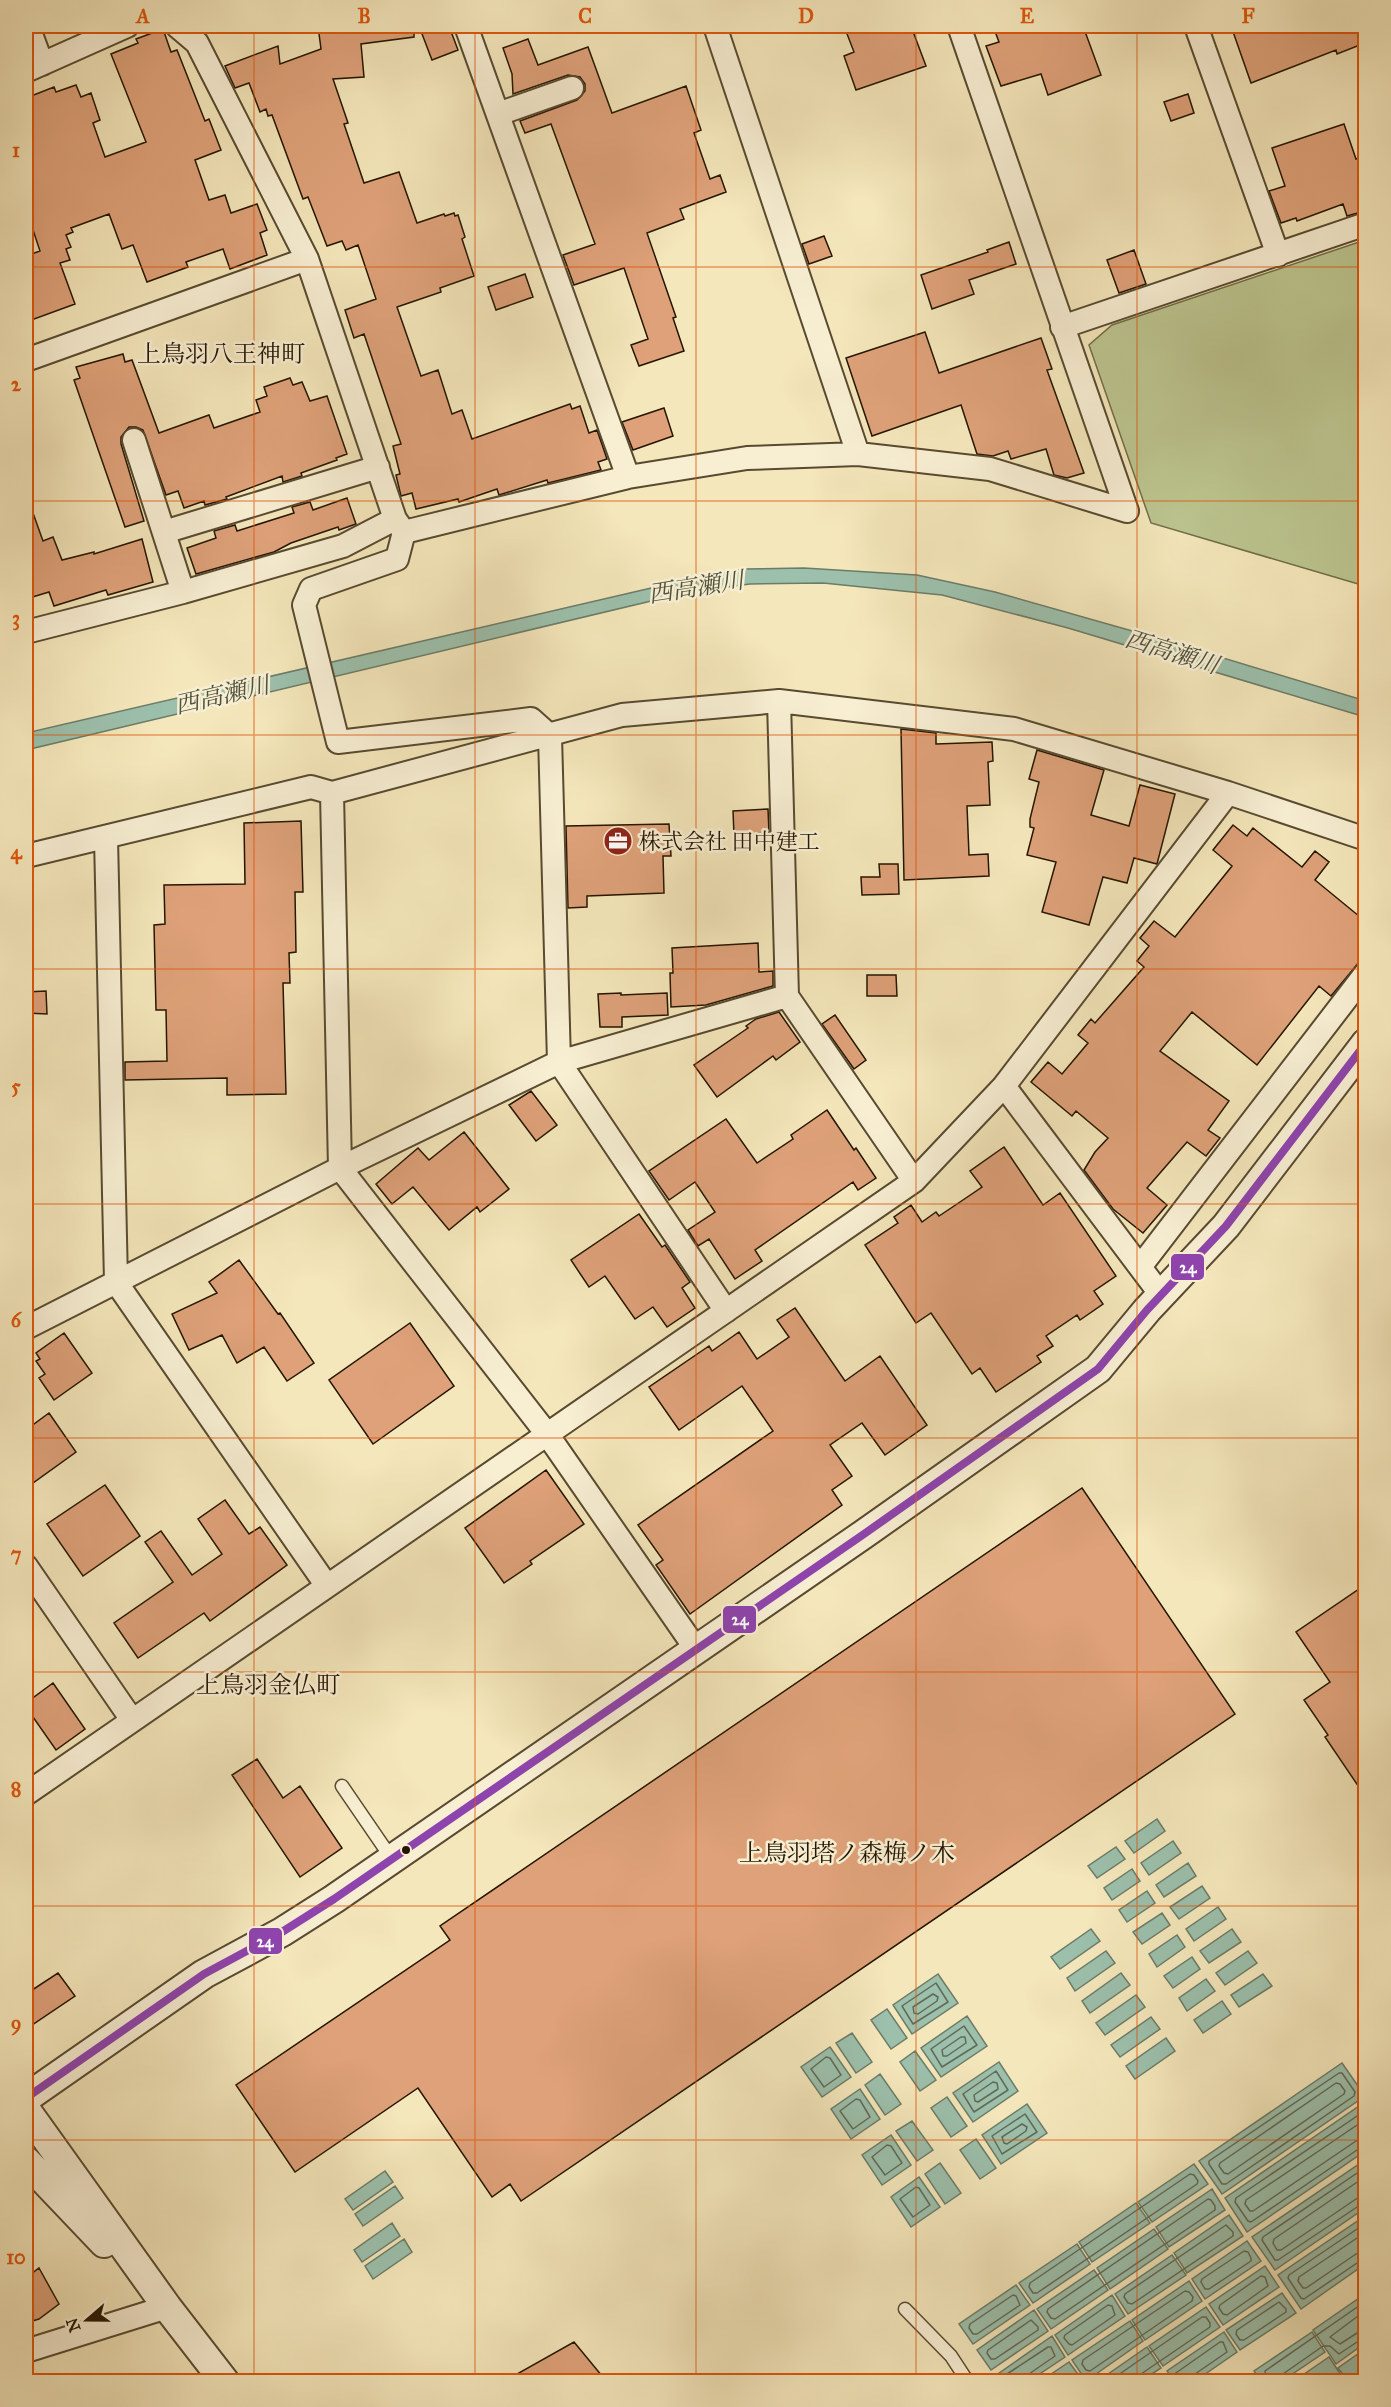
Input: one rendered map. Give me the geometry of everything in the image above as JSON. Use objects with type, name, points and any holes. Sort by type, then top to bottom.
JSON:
[{"type":"street","points":[[28,26],[34,67],[127,26]]},
{"type":"street","points":[[177,26],[197,43],[307,259],[399,526],[397,559],[311,589],[304,605],[338,742],[531,719],[550,736],[559,1062],[726,1311]]},
{"type":"street","points":[[466,26],[628,477]]},
{"type":"street","points":[[715,26],[858,454]]},
{"type":"street","points":[[26,632],[183,592],[343,546],[399,526],[628,477],[747,458],[858,454],[990,469],[1127,511],[959,26]]},
{"type":"street","points":[[1196,26],[1278,255]]},
{"type":"street","points":[[498,114],[572,88]]},
{"type":"street","points":[[1062,327],[1365,224]]},
{"type":"street","points":[[26,360],[307,259]]},
{"type":"street","points":[[135,440],[183,592]]},
{"type":"street","points":[[164,532],[378,467]]},
{"type":"street","points":[[779,701],[787,996],[914,1181]]},
{"type":"street","points":[[26,856],[311,787],[332,793],[622,716],[779,701],[1014,729],[1228,793],[1365,839]]},
{"type":"street","points":[[332,793],[340,1168],[547,1434],[696,1649]]},
{"type":"street","points":[[26,1794],[914,1181],[1004,1086],[1228,793]]},
{"type":"street","points":[[106,838],[116,1282],[327,1586]]},
{"type":"street","points":[[1140,1267],[1365,973]]},
{"type":"street","points":[[26,1328],[340,1168],[559,1062],[787,996]]},
{"type":"street","points":[[26,2098],[204,1974],[282,1932],[392,1859],[1098,1368],[1161,1295],[1226,1226],[1365,1043]]},
{"type":"street","points":[[1004,1086],[1161,1295]]},
{"type":"street","points":[[26,1566],[132,1720]]},
{"type":"street","points":[[26,2110],[167,2307],[225,2382]]},
{"type":"street","points":[[26,2161],[167,2307]]},
{"type":"street","points":[[26,2351],[167,2307]]},
{"type":"lane","points":[[342,1786],[392,1859]]},
{"type":"lane","points":[[905,2309],[951,2356],[968,2382]]},
{"type":"green space","points":[[1365,240],[1365,586],[1151,523],[1089,345],[1112,325]]},
{"type":"water","name":"西高瀬川","points":[[804,568],[917,575],[995,592],[1366,701],[1365,717],[1068,628],[942,595],[823,583],[750,584],[689,592],[26,750],[26,733],[690,579],[744,569]]},
{"type":"water","points":[[1157,1819],[1165,1831],[1134,1853],[1125,1841]]},
{"type":"water","points":[[1173,1841],[1181,1853],[1149,1875],[1141,1863]]},
{"type":"water","points":[[1116,1847],[1125,1859],[1097,1878],[1088,1866]]},
{"type":"water","points":[[1188,1863],[1196,1876],[1164,1897],[1156,1885]]},
{"type":"water","points":[[1132,1869],[1140,1881],[1112,1900],[1104,1888]]},
{"type":"water","points":[[1202,1886],[1210,1898],[1179,1919],[1170,1907]]},
{"type":"water","points":[[1147,1891],[1155,1903],[1127,1922],[1119,1910]]},
{"type":"water","points":[[1218,1907],[1226,1919],[1194,1941],[1186,1929]]},
{"type":"water","points":[[1162,1913],[1170,1925],[1142,1944],[1133,1932]]},
{"type":"water","points":[[1091,1929],[1100,1941],[1060,1969],[1051,1957]]},
{"type":"water","points":[[1232,1929],[1241,1942],[1209,1963],[1200,1951]]},
{"type":"water","points":[[1177,1935],[1185,1947],[1157,1967],[1149,1954]]},
{"type":"water","points":[[1106,1951],[1115,1963],[1075,1991],[1067,1978]]},
{"type":"water","points":[[1248,1951],[1257,1963],[1225,1985],[1216,1973]]},
{"type":"water","points":[[1192,1957],[1200,1969],[1173,1988],[1164,1976]]},
{"type":"water","points":[[1121,1973],[1130,1985],[1090,2013],[1082,2001]]},
{"type":"water","points":[[938,1974],[958,2003],[912,2034],[893,2005]]},
{"type":"water","points":[[1263,1974],[1272,1986],[1239,2007],[1231,1995]]},
{"type":"water","points":[[1206,1979],[1215,1991],[1187,2011],[1179,1998]]},
{"type":"water","points":[[1136,1995],[1145,2007],[1105,2035],[1096,2023]]},
{"type":"water","points":[[1222,2001],[1231,2014],[1203,2033],[1194,2020]]},
{"type":"water","points":[[887,2009],[907,2038],[891,2049],[871,2020]]},
{"type":"water","points":[[967,2016],[987,2046],[941,2077],[921,2048]]},
{"type":"water","points":[[1151,2017],[1160,2029],[1120,2057],[1111,2045]]},
{"type":"water","points":[[852,2033],[872,2062],[856,2073],[836,2043]]},
{"type":"water","points":[[1166,2038],[1175,2051],[1135,2079],[1126,2066]]},
{"type":"water","points":[[830,2047],[851,2077],[822,2097],[801,2067]]},
{"type":"water","points":[[915,2051],[936,2080],[920,2091],[900,2062]]},
{"type":"water","points":[[999,2062],[1018,2091],[973,2122],[953,2093]]},
{"type":"water","points":[[1342,2063],[1365,2096],[1222,2194],[1199,2161]]},
{"type":"water","points":[[880,2074],[901,2104],[885,2115],[865,2085]]},
{"type":"water","points":[[860,2089],[880,2119],[851,2139],[831,2109]]},
{"type":"water","points":[[947,2097],[967,2126],[951,2137],[931,2108]]},
{"type":"water","points":[[1365,2102],[1365,2151],[1247,2232],[1225,2198]]},
{"type":"water","points":[[1027,2104],[1047,2133],[1001,2164],[982,2135]]},
{"type":"water","points":[[912,2121],[933,2150],[917,2161],[896,2131]]},
{"type":"water","points":[[891,2135],[911,2165],[882,2185],[862,2155]]},
{"type":"water","points":[[976,2139],[996,2168],[980,2179],[960,2150]]},
{"type":"water","points":[[1365,2160],[1365,2208],[1275,2270],[1252,2237]]},
{"type":"water","points":[[940,2163],[961,2193],[945,2204],[925,2174]]},
{"type":"water","points":[[1194,2164],[1208,2184],[1152,2222],[1138,2202]]},
{"type":"water","points":[[385,2171],[393,2182],[353,2210],[345,2199]]},
{"type":"water","points":[[919,2177],[940,2207],[911,2227],[891,2197]]},
{"type":"water","points":[[395,2186],[403,2198],[363,2226],[355,2214]]},
{"type":"water","points":[[1212,2189],[1225,2210],[1169,2247],[1156,2227]]},
{"type":"water","points":[[1136,2203],[1150,2223],[1092,2262],[1079,2242]]},
{"type":"water","points":[[1229,2215],[1243,2236],[1187,2273],[1174,2253]]},
{"type":"water","points":[[1365,2216],[1365,2264],[1301,2309],[1278,2275]]},
{"type":"water","points":[[392,2223],[400,2236],[362,2262],[354,2250]]},
{"type":"water","points":[[1154,2229],[1168,2249],[1110,2289],[1097,2268]]},
{"type":"water","points":[[404,2239],[412,2252],[373,2279],[365,2266]]},
{"type":"water","points":[[1247,2241],[1261,2261],[1205,2299],[1192,2279]]},
{"type":"water","points":[[1077,2244],[1090,2264],[1033,2303],[1019,2283]]},
{"type":"water","points":[[1172,2255],[1186,2275],[1128,2314],[1115,2294]]},
{"type":"water","points":[[1265,2266],[1279,2287],[1223,2325],[1209,2304]]},
{"type":"water","points":[[1094,2270],[1108,2290],[1051,2329],[1037,2309]]},
{"type":"water","points":[[1189,2281],[1202,2301],[1145,2340],[1132,2320]]},
{"type":"water","points":[[1016,2285],[1030,2305],[973,2344],[959,2324]]},
{"type":"water","points":[[1282,2293],[1296,2313],[1240,2350],[1226,2330]]},
{"type":"water","points":[[1365,2294],[1365,2343],[1336,2364],[1313,2330]]},
{"type":"water","points":[[1112,2295],[1125,2316],[1068,2355],[1055,2335]]},
{"type":"water","points":[[1206,2307],[1220,2327],[1163,2366],[1149,2346]]},
{"type":"water","points":[[1034,2310],[1048,2331],[991,2370],[977,2350]]},
{"type":"water","points":[[1130,2321],[1143,2341],[1086,2381],[1072,2360]]},
{"type":"water","points":[[1224,2332],[1237,2352],[1195,2381],[1174,2381],[1167,2371]]},
{"type":"water","points":[[1312,2332],[1325,2352],[1282,2381],[1261,2381],[1254,2371]]},
{"type":"water","points":[[1052,2336],[1065,2357],[1029,2381],[999,2381],[995,2376]]},
{"type":"water","points":[[1147,2347],[1161,2368],[1141,2381],[1098,2381]]},
{"type":"water","points":[[1365,2349],[1365,2381],[1348,2381],[1338,2368]]},
{"type":"water","points":[[1329,2357],[1343,2378],[1337,2381],[1294,2381]]},
{"type":"water","points":[[1069,2362],[1083,2381],[1041,2381]]},
{"type":"building","points":[[318,26],[414,26],[414,37],[361,44],[364,77],[333,79],[348,123],[344,124],[364,183],[399,172],[417,223],[454,213],[455,216],[458,215],[465,237],[462,239],[474,276],[440,288],[441,292],[397,307],[421,376],[438,370],[452,414],[462,410],[472,439],[570,404],[572,409],[580,406],[589,433],[597,430],[607,459],[598,462],[601,470],[548,483],[547,480],[499,495],[497,489],[459,502],[458,499],[416,509],[412,493],[401,496],[396,475],[400,474],[393,446],[401,444],[364,334],[354,338],[345,310],[376,299],[358,245],[346,250],[342,241],[327,246],[308,197],[303,199],[272,115],[268,116],[266,109],[260,112],[249,83],[235,88],[225,66],[278,46],[280,64],[321,49]]},
{"type":"building","points":[[419,26],[449,26],[458,50],[432,60]]},
{"type":"building","points":[[844,26],[911,26],[926,66],[856,90],[844,56],[854,52]]},
{"type":"building","points":[[993,26],[1083,26],[1101,75],[1048,95],[1041,74],[1001,86],[986,46],[999,42]]},
{"type":"building","points":[[1231,26],[1365,26],[1365,43],[1337,54],[1336,50],[1251,83]]},
{"type":"building","points":[[163,29],[171,52],[177,50],[205,121],[209,119],[221,150],[195,160],[209,200],[225,195],[231,213],[257,204],[267,230],[260,233],[267,255],[230,269],[223,249],[186,262],[188,267],[147,282],[133,245],[122,249],[109,214],[71,228],[73,232],[66,235],[71,247],[66,249],[70,260],[60,263],[75,304],[26,322],[26,256],[40,251],[26,209],[26,98],[54,87],[56,92],[76,85],[81,97],[91,93],[100,120],[93,123],[105,157],[146,142],[111,54],[138,43],[136,39]]},
{"type":"building","points":[[528,39],[538,65],[588,47],[612,113],[686,86],[701,130],[694,133],[710,179],[720,175],[726,192],[680,209],[684,219],[647,233],[676,317],[673,318],[684,351],[639,366],[631,345],[648,339],[624,268],[574,285],[563,255],[595,244],[551,124],[525,133],[520,121],[577,100],[585,91],[585,84],[580,77],[568,75],[513,94],[512,74],[503,48]]},
{"type":"building","points":[[1188,94],[1194,113],[1171,121],[1164,102]]},
{"type":"building","points":[[1344,124],[1356,159],[1365,156],[1365,211],[1347,216],[1343,204],[1297,221],[1296,218],[1281,223],[1269,191],[1285,186],[1272,148]]},
{"type":"building","points":[[824,236],[832,256],[809,264],[802,244]]},
{"type":"building","points":[[1009,242],[1016,264],[969,280],[974,294],[932,309],[921,275],[988,252],[987,250]]},
{"type":"building","points":[[1134,250],[1146,284],[1119,293],[1107,260]]},
{"type":"building","points":[[525,274],[533,297],[496,310],[488,287]]},
{"type":"building","points":[[925,332],[939,373],[1041,338],[1052,369],[1047,370],[1084,473],[1067,478],[1054,475],[1046,449],[1011,459],[1008,451],[993,456],[977,454],[961,405],[872,436],[846,358]]},
{"type":"building","points":[[123,354],[125,362],[132,360],[159,433],[209,415],[214,428],[260,412],[256,400],[267,396],[264,387],[290,378],[293,385],[302,382],[310,401],[327,396],[347,454],[301,473],[302,476],[283,482],[282,476],[226,497],[227,499],[205,505],[204,501],[184,508],[178,491],[166,495],[143,430],[129,427],[121,437],[121,444],[144,521],[125,527],[74,380],[80,378],[76,367]]},
{"type":"building","points":[[664,408],[673,436],[633,450],[622,422]]},
{"type":"building","points":[[347,498],[356,524],[339,530],[338,527],[291,543],[274,552],[196,574],[187,548],[216,538],[214,531],[235,525],[237,531],[294,513],[292,507],[310,502],[313,510]]},
{"type":"building","points":[[26,499],[28,499],[43,541],[53,537],[62,560],[94,552],[94,554],[142,539],[153,582],[108,595],[106,590],[54,606],[49,592],[26,599]]},
{"type":"building","points":[[901,729],[936,733],[936,744],[992,742],[993,761],[988,762],[990,805],[967,806],[969,855],[988,854],[989,876],[904,880]]},
{"type":"building","points":[[1037,750],[1104,770],[1091,815],[1129,826],[1140,785],[1175,794],[1157,864],[1134,858],[1127,883],[1103,877],[1089,925],[1042,912],[1056,862],[1027,855],[1034,828],[1030,827],[1030,819],[1039,782],[1029,779]]},
{"type":"building","points":[[768,809],[769,833],[734,835],[733,811]]},
{"type":"building","points":[[301,821],[303,892],[295,892],[296,952],[289,953],[290,983],[283,983],[286,1094],[227,1095],[227,1078],[125,1080],[125,1062],[167,1061],[166,1010],[156,1010],[154,925],[165,924],[164,885],[245,884],[244,823]]},
{"type":"building","points":[[669,824],[671,856],[663,856],[664,893],[587,896],[587,907],[568,908],[566,826]]},
{"type":"building","points":[[1233,825],[1247,836],[1253,828],[1302,867],[1315,851],[1329,862],[1315,880],[1365,921],[1365,955],[1331,996],[1319,986],[1257,1065],[1192,1012],[1160,1051],[1229,1101],[1208,1130],[1220,1138],[1206,1156],[1187,1142],[1147,1188],[1167,1205],[1143,1233],[1113,1209],[1084,1170],[1095,1152],[1108,1138],[1076,1111],[1072,1116],[1031,1082],[1048,1062],[1062,1074],[1088,1043],[1078,1035],[1091,1019],[1095,1023],[1144,967],[1137,961],[1149,946],[1140,938],[1154,921],[1175,937],[1232,866],[1213,850]]},
{"type":"building","points":[[879,864],[898,864],[899,894],[862,895],[861,877],[880,877]]},
{"type":"building","points":[[758,943],[759,972],[773,971],[773,986],[706,1005],[671,1007],[672,948]]},
{"type":"building","points":[[867,975],[896,975],[897,996],[867,996]]},
{"type":"building","points":[[46,991],[47,1014],[26,1013],[26,992]]},
{"type":"building","points":[[621,993],[621,995],[667,993],[668,1015],[622,1017],[622,1027],[600,1027],[598,994]]},
{"type":"building","points":[[779,1012],[800,1042],[776,1060],[773,1056],[717,1097],[694,1065],[748,1028],[746,1026],[756,1019]]},
{"type":"building","points":[[835,1015],[866,1060],[854,1069],[822,1024]]},
{"type":"building","points":[[531,1091],[557,1125],[536,1141],[509,1105]]},
{"type":"building","points":[[827,1110],[876,1178],[858,1190],[853,1182],[755,1250],[762,1261],[735,1279],[709,1239],[698,1246],[688,1230],[715,1212],[695,1182],[669,1200],[649,1171],[726,1119],[757,1163],[793,1139],[791,1135]]},
{"type":"building","points":[[464,1132],[509,1189],[480,1212],[477,1207],[449,1230],[413,1187],[392,1204],[376,1184],[418,1148],[429,1160]]},
{"type":"building","points":[[1004,1147],[1043,1205],[1060,1193],[1116,1276],[1094,1291],[1103,1304],[1080,1320],[1077,1315],[1046,1336],[1053,1346],[1037,1356],[1041,1362],[996,1392],[980,1368],[972,1374],[931,1313],[916,1323],[865,1245],[898,1223],[894,1217],[911,1205],[922,1222],[936,1212],[939,1216],[982,1187],[970,1171]]},
{"type":"building","points":[[639,1214],[662,1247],[665,1245],[690,1282],[682,1288],[695,1308],[667,1327],[653,1307],[635,1319],[605,1276],[589,1287],[571,1260]]},
{"type":"building","points":[[239,1260],[278,1314],[280,1313],[314,1363],[287,1381],[264,1347],[237,1363],[222,1335],[189,1350],[172,1314],[217,1293],[209,1282]]},
{"type":"building","points":[[795,1308],[845,1381],[880,1356],[927,1425],[885,1455],[862,1423],[830,1445],[852,1476],[832,1490],[842,1505],[690,1614],[656,1565],[663,1560],[638,1525],[773,1431],[742,1386],[679,1430],[649,1387],[709,1346],[712,1351],[739,1332],[757,1359],[789,1337],[777,1320]]},
{"type":"building","points":[[410,1323],[454,1386],[373,1444],[329,1380]]},
{"type":"building","points":[[64,1333],[92,1373],[54,1400],[39,1378],[45,1374],[36,1361],[40,1359],[36,1353]]},
{"type":"building","points":[[49,1413],[76,1452],[26,1488],[26,1430]]},
{"type":"building","points":[[546,1470],[584,1524],[530,1561],[532,1564],[504,1583],[465,1528]]},
{"type":"building","points":[[105,1485],[140,1536],[83,1576],[47,1524]]},
{"type":"building","points":[[1082,1488],[1235,1714],[521,2201],[510,2184],[492,2197],[418,2088],[295,2172],[236,2085],[450,1940],[440,1926]]},
{"type":"building","points":[[225,1500],[249,1534],[260,1527],[287,1565],[210,1621],[204,1613],[138,1658],[114,1623],[173,1582],[145,1542],[161,1531],[192,1575],[222,1554],[198,1519]]},
{"type":"building","points":[[1365,1585],[1365,1796],[1325,1737],[1328,1735],[1304,1700],[1330,1682],[1296,1632]]},
{"type":"building","points":[[53,1683],[85,1729],[56,1750],[26,1707],[26,1703]]},
{"type":"building","points":[[257,1759],[283,1798],[300,1786],[342,1848],[300,1877],[232,1775]]},
{"type":"building","points":[[58,1973],[75,1996],[26,2029],[26,1994]]},
{"type":"building","points":[[39,2268],[59,2304],[39,2319],[26,2323],[26,2278]]},
{"type":"building","points":[[574,2342],[607,2382],[503,2382]]},
{"type":"transit line","name":"24","points":[[26,2098],[204,1974],[282,1932],[334,1899],[864,1534],[1098,1369],[1147,1310],[1226,1226],[1366,1043]]},
{"type":"place","name":"株式会社 田中建工","points":[[618,841]]},
{"type":"district","name":"上鳥羽八王神町","points":[[221,354]]},
{"type":"district","name":"上鳥羽金仏町","points":[[268,1685]]},
{"type":"district","name":"上鳥羽塔ノ森梅ノ木","points":[[847,1853]]}]
